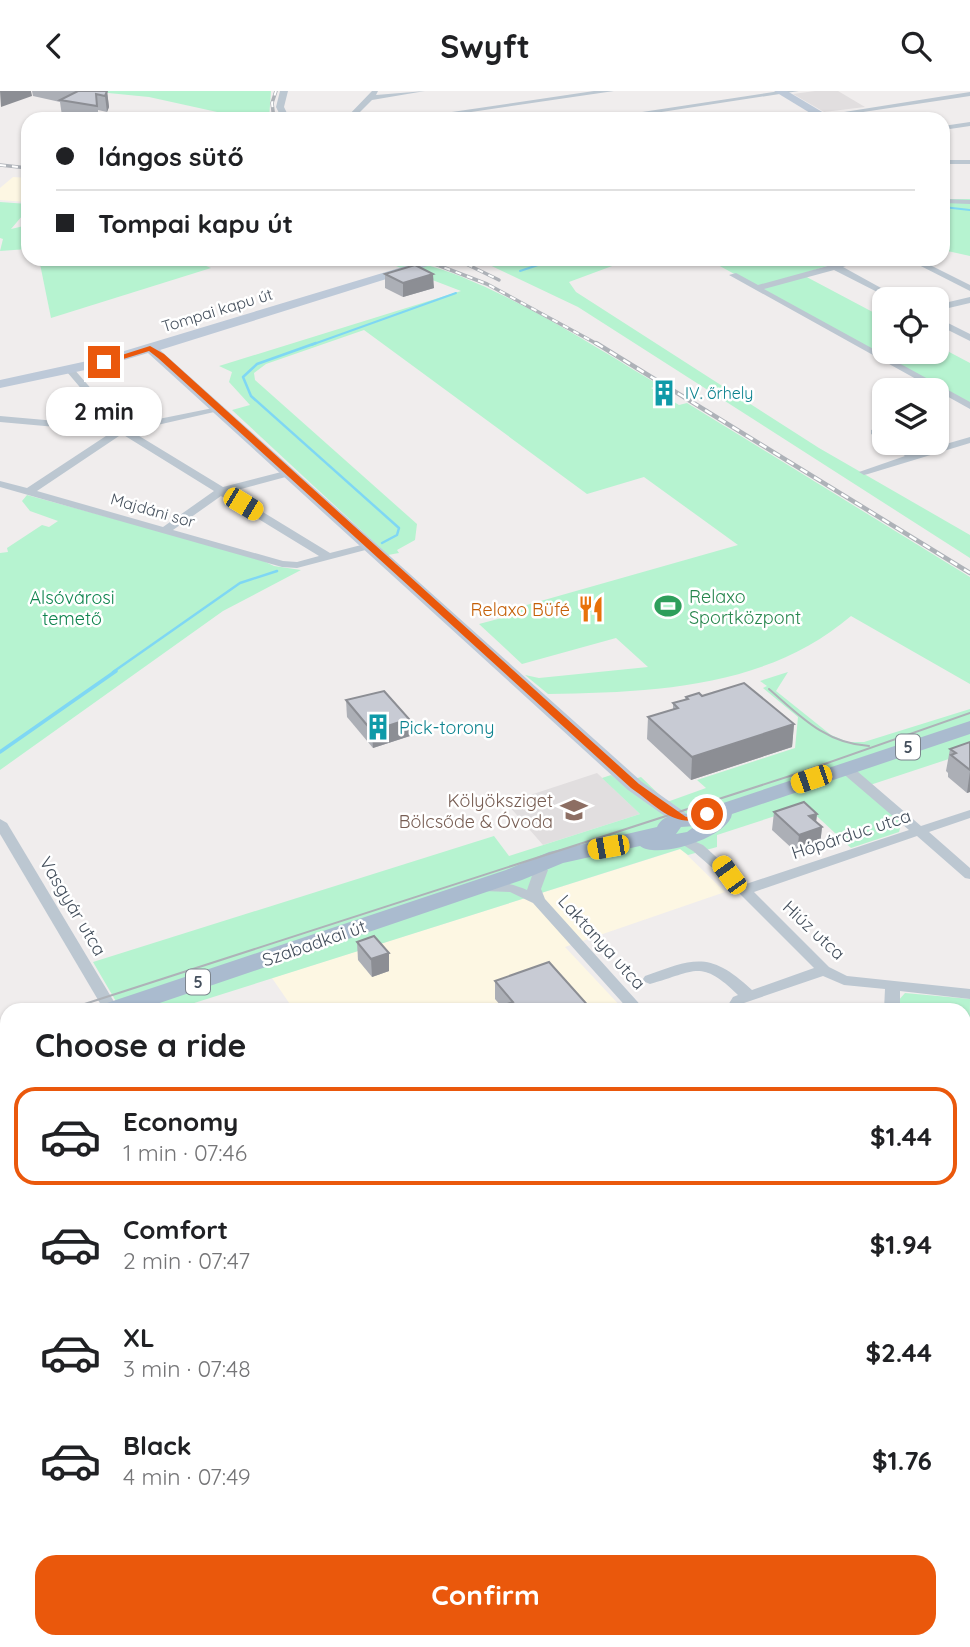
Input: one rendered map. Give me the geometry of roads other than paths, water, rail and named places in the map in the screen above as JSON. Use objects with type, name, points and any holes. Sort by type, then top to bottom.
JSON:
[{"type":"main road","name":"Szabadkai út","points":[[514,875],[541,870],[684,829],[746,801],[970,727]]},
{"type":"main road","name":"Szabadkai út","points":[[134,1003],[514,875],[557,857],[684,829]]},
{"type":"street","points":[[282,112],[280,107],[284,91]]},
{"type":"street","points":[[356,112],[376,91]]},
{"type":"street","points":[[369,98],[421,91]]},
{"type":"street","points":[[458,112],[610,91]]},
{"type":"street","points":[[647,112],[795,91]]},
{"type":"street","points":[[782,92],[817,112]]},
{"type":"street","points":[[857,112],[970,94]]},
{"type":"street","points":[[950,127],[970,124]]},
{"type":"street","points":[[950,162],[970,163]]},
{"type":"street","points":[[950,201],[970,202]]},
{"type":"street","name":"Tompai kapu út","points":[[0,384],[70,370],[150,348],[420,266]]},
{"type":"street","points":[[757,288],[839,266]]},
{"type":"street","points":[[925,266],[970,288]]},
{"type":"street","points":[[836,267],[874,287]]},
{"type":"street","points":[[733,275],[970,406]]},
{"type":"street","points":[[949,305],[970,299]]},
{"type":"street","points":[[949,327],[970,338]]},
{"type":"street","points":[[150,348],[684,829]]},
{"type":"street","points":[[70,370],[122,430],[329,557],[369,546]]},
{"type":"street","points":[[0,419],[122,430],[219,408]]},
{"type":"street","points":[[29,492],[122,430]]},
{"type":"street","points":[[864,472],[970,440]]},
{"type":"street","points":[[166,530],[221,491],[289,473]]},
{"type":"street","name":"Majdáni sor","points":[[0,484],[282,564],[297,565],[329,557]]},
{"type":"street","points":[[845,768],[970,874]]},
{"type":"street","name":"Hópárduc utca","points":[[744,890],[970,814]]},
{"type":"street","name":"Vasgyár utca","points":[[0,823],[109,1003]]},
{"type":"street","name":"Hiúz utca","points":[[684,829],[698,848],[729,875]]},
{"type":"street","name":"Hiúz utca","points":[[684,829],[824,969],[844,980],[970,995]]},
{"type":"street","name":"Laktanya utca","points":[[541,870],[534,889],[538,899],[632,1003]]},
{"type":"street","name":"Laktanya utca","points":[[479,887],[512,888],[538,899]]},
{"type":"street","points":[[650,979],[680,968],[710,965],[722,971],[748,996]]},
{"type":"street","points":[[736,1003],[748,996],[824,969]]},
{"type":"street","points":[[892,1003],[893,987]]},
{"type":"waterway","points":[[950,208],[970,210]]},
{"type":"waterway","points":[[520,271],[535,266]]},
{"type":"waterway","points":[[311,345],[456,293]]},
{"type":"waterway","points":[[316,343],[257,364],[243,377],[251,396],[399,528],[397,535],[382,543]]},
{"type":"waterway","points":[[113,672],[240,583],[277,571]]},
{"type":"waterway","points":[[0,752],[116,671]]},
{"type":"tram line","points":[[769,689],[814,727],[840,740],[869,746]]},
{"type":"tram line","points":[[88,1003],[796,774],[970,713]]},
{"type":"railway","points":[[273,112],[272,103],[276,91]]},
{"type":"railway","points":[[0,165],[21,167]]},
{"type":"railway","points":[[440,266],[487,284],[599,345]]},
{"type":"railway","points":[[470,266],[499,280]]},
{"type":"railway","points":[[596,343],[970,573]]},
{"type":"place","name":"IV. őrhely","points":[[664,393]]},
{"type":"place","name":"Relaxo Sportközpont","points":[[668,606]]},
{"type":"place","name":"Relaxo Büfé","points":[[591,609]]},
{"type":"place","name":"Pick-torony","points":[[378,727]]},
{"type":"place","name":"Kölyöksziget Bölcsőde & Óvoda","points":[[574,810]]},
{"type":"park label","name":"Alsóvárosi temető","points":[[72,608]]}]
